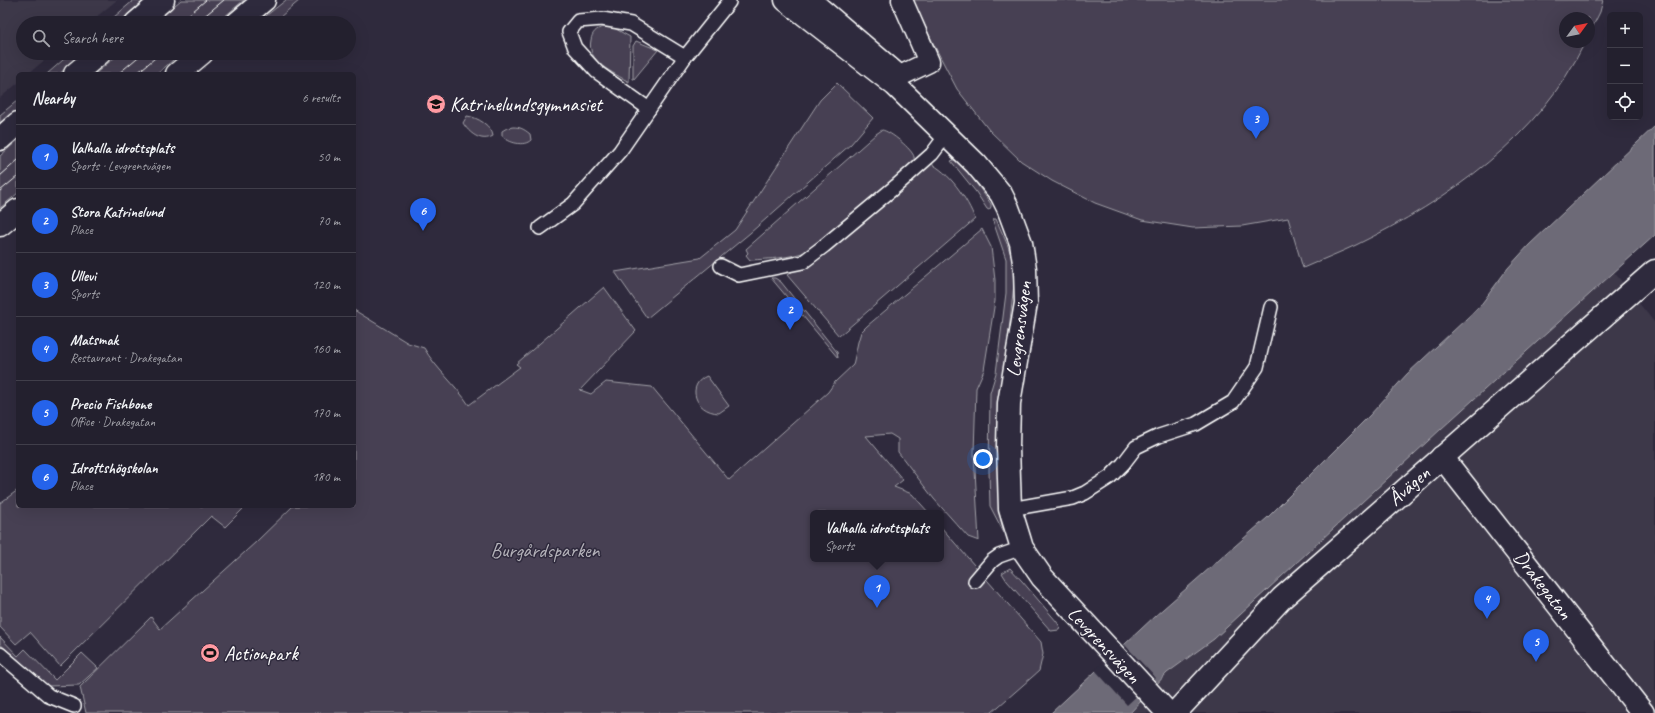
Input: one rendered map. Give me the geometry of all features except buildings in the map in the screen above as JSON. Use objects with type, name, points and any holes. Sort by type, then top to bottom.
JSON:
[{"type":"street","points":[[144,16],[162,0]]},
{"type":"street","points":[[245,16],[264,0]]},
{"type":"street","name":"Levgrensvägen","points":[[786,0],[895,85],[947,134],[976,164],[1001,194],[1021,243],[1025,268],[1026,303],[1009,403],[1008,447],[1010,509],[1022,548],[1042,577],[1168,713]]},
{"type":"street","points":[[811,0],[900,76],[929,62],[902,0]]},
{"type":"street","points":[[77,72],[92,60]]},
{"type":"street","points":[[179,72],[194,60]]},
{"type":"street","points":[[0,139],[16,125]]},
{"type":"street","points":[[0,225],[16,212]]},
{"type":"street","name":"Åvägen","points":[[1176,713],[1282,598],[1655,271]]},
{"type":"street","name":"Drakegatan","points":[[1442,457],[1643,713]]},
{"type":"lane","points":[[540,228],[573,204],[620,151],[685,58],[729,2]]},
{"type":"lane","points":[[649,109],[597,72],[575,48],[568,32],[578,21],[602,20],[631,24],[685,58]]},
{"type":"lane","points":[[721,266],[739,275],[803,262],[896,186],[932,154],[947,134]]},
{"type":"lane","points":[[1010,509],[1073,498],[1085,493],[1110,477],[1123,464],[1136,447],[1160,436],[1196,424],[1233,402],[1257,367],[1271,307]]},
{"type":"lane","points":[[975,581],[992,561],[999,556],[1022,548]]},
{"type":"lane","points":[[0,654],[49,696],[74,706]]},
{"type":"shaded area","points":[[0,0],[117,0],[98,16],[16,16],[16,60],[45,60],[30,72],[16,72],[16,85],[0,98]]},
{"type":"shaded area","points":[[1655,126],[1655,235],[1441,429],[1214,639],[1167,673],[1130,713],[1051,713],[1155,616],[1267,518],[1370,415],[1407,374],[1480,306],[1508,268],[1529,245]]},
{"type":"shaded area","points":[[1614,272],[1655,323],[1655,713],[1130,713],[1167,673],[1214,639],[1441,429]]},
{"type":"green space","points":[[134,0],[145,0],[126,16],[115,16]]},
{"type":"green space","points":[[181,0],[244,0],[225,16],[162,16]]},
{"type":"green space","points":[[286,0],[300,0],[281,16],[266,16]]},
{"type":"green space","points":[[913,0],[1603,0],[1600,12],[1595,22],[1595,12],[1559,12],[1559,48],[1582,48],[1566,76],[1543,107],[1517,136],[1488,162],[1457,186],[1424,208],[1356,245],[1303,268],[1288,218],[1242,226],[1193,228],[1142,220],[1095,203],[1052,181],[1021,161],[989,130],[957,89]]},
{"type":"green space","points":[[603,27],[614,28],[630,37],[629,82],[602,66],[593,55],[591,48],[592,35],[596,30]]},
{"type":"green space","points":[[636,41],[658,50],[633,79],[633,46]]},
{"type":"green space","points":[[63,60],[76,60],[61,72],[49,72]]},
{"type":"green space","points":[[112,60],[173,60],[159,72],[97,72]]},
{"type":"green space","points":[[837,83],[873,118],[851,144],[750,233],[647,318],[615,272],[700,258],[735,230],[820,100]]},
{"type":"green space","points":[[16,102],[16,112],[0,124],[0,115]]},
{"type":"green space","points":[[467,116],[475,118],[487,126],[492,132],[493,136],[489,138],[480,138],[472,133],[463,123]]},
{"type":"green space","points":[[513,127],[520,128],[528,132],[531,140],[521,144],[508,141],[502,136],[502,131]]},
{"type":"green space","points":[[882,130],[895,137],[910,150],[914,159],[910,166],[808,251],[787,257],[750,260],[746,255],[748,253],[746,249]]},
{"type":"green space","points":[[16,142],[16,195],[0,208],[0,156]]},
{"type":"green space","points":[[957,160],[974,180],[991,204],[989,210],[951,161]]},
{"type":"green space","points":[[929,163],[944,172],[957,187],[968,203],[975,219],[839,336],[787,275],[825,251]]},
{"type":"green space","points":[[996,219],[1012,259],[1014,284],[1000,412],[998,478],[1001,521],[1004,533],[990,506],[990,393],[996,373],[1006,293],[1006,259],[993,221]]},
{"type":"green space","name":"Burgårdsparken","points":[[982,229],[991,247],[995,280],[995,301],[984,370],[976,388],[974,453],[979,541],[968,537],[934,499],[898,452],[898,439],[890,434],[866,436],[903,480],[894,487],[912,494],[926,510],[810,510],[810,562],[944,562],[944,530],[1041,642],[1043,654],[1039,671],[991,713],[86,713],[80,687],[151,617],[160,629],[256,542],[291,508],[356,508],[356,311],[408,343],[424,348],[434,363],[469,405],[520,367],[516,364],[604,287],[636,331],[580,390],[591,394],[606,382],[652,387],[729,480],[828,392],[835,382],[853,365],[861,332]]},
{"type":"green space","points":[[771,278],[775,278],[781,282],[837,352],[838,358]]},
{"type":"green space","points":[[707,376],[729,406],[719,413],[704,408],[696,397],[696,385],[700,380]]},
{"type":"green space","points":[[16,491],[16,508],[244,508],[225,527],[211,516],[60,666],[30,632],[16,644],[0,627],[0,503]]},
{"type":"green space","points":[[1010,568],[1057,622],[1060,627],[1059,630],[1051,631],[1007,581],[1002,573]]},
{"type":"green space","points":[[0,637],[18,656],[25,649],[55,680],[82,653],[98,668],[79,685],[48,686],[0,644]]},
{"type":"pier","points":[[1123,643],[1156,678],[1127,705],[1095,670]]},
{"type":"tram line","points":[[187,16],[206,0]]},
{"type":"tram line","points":[[205,16],[224,0]]},
{"type":"tram line","points":[[120,72],[135,60]]},
{"type":"tram line","points":[[138,72],[153,60]]},
{"type":"tram line","points":[[0,176],[16,162]]},
{"type":"tram line","points":[[0,191],[16,178]]},
{"type":"place","name":"Katrinelundsgymnasiet","points":[[436,104]]},
{"type":"place","name":"Ullevi","points":[[1256,139]]},
{"type":"place","name":"Idrottshögskolan","points":[[423,231]]},
{"type":"place","name":"Stora Katrinelund","points":[[790,330]]},
{"type":"place","name":"Valhalla idrottsplats","points":[[877,608]]},
{"type":"place","name":"Matsmak","points":[[1487,619]]},
{"type":"place","name":"Actionpark","points":[[210,653]]},
{"type":"place","name":"Precio Fishbone","points":[[1536,662]]}]
